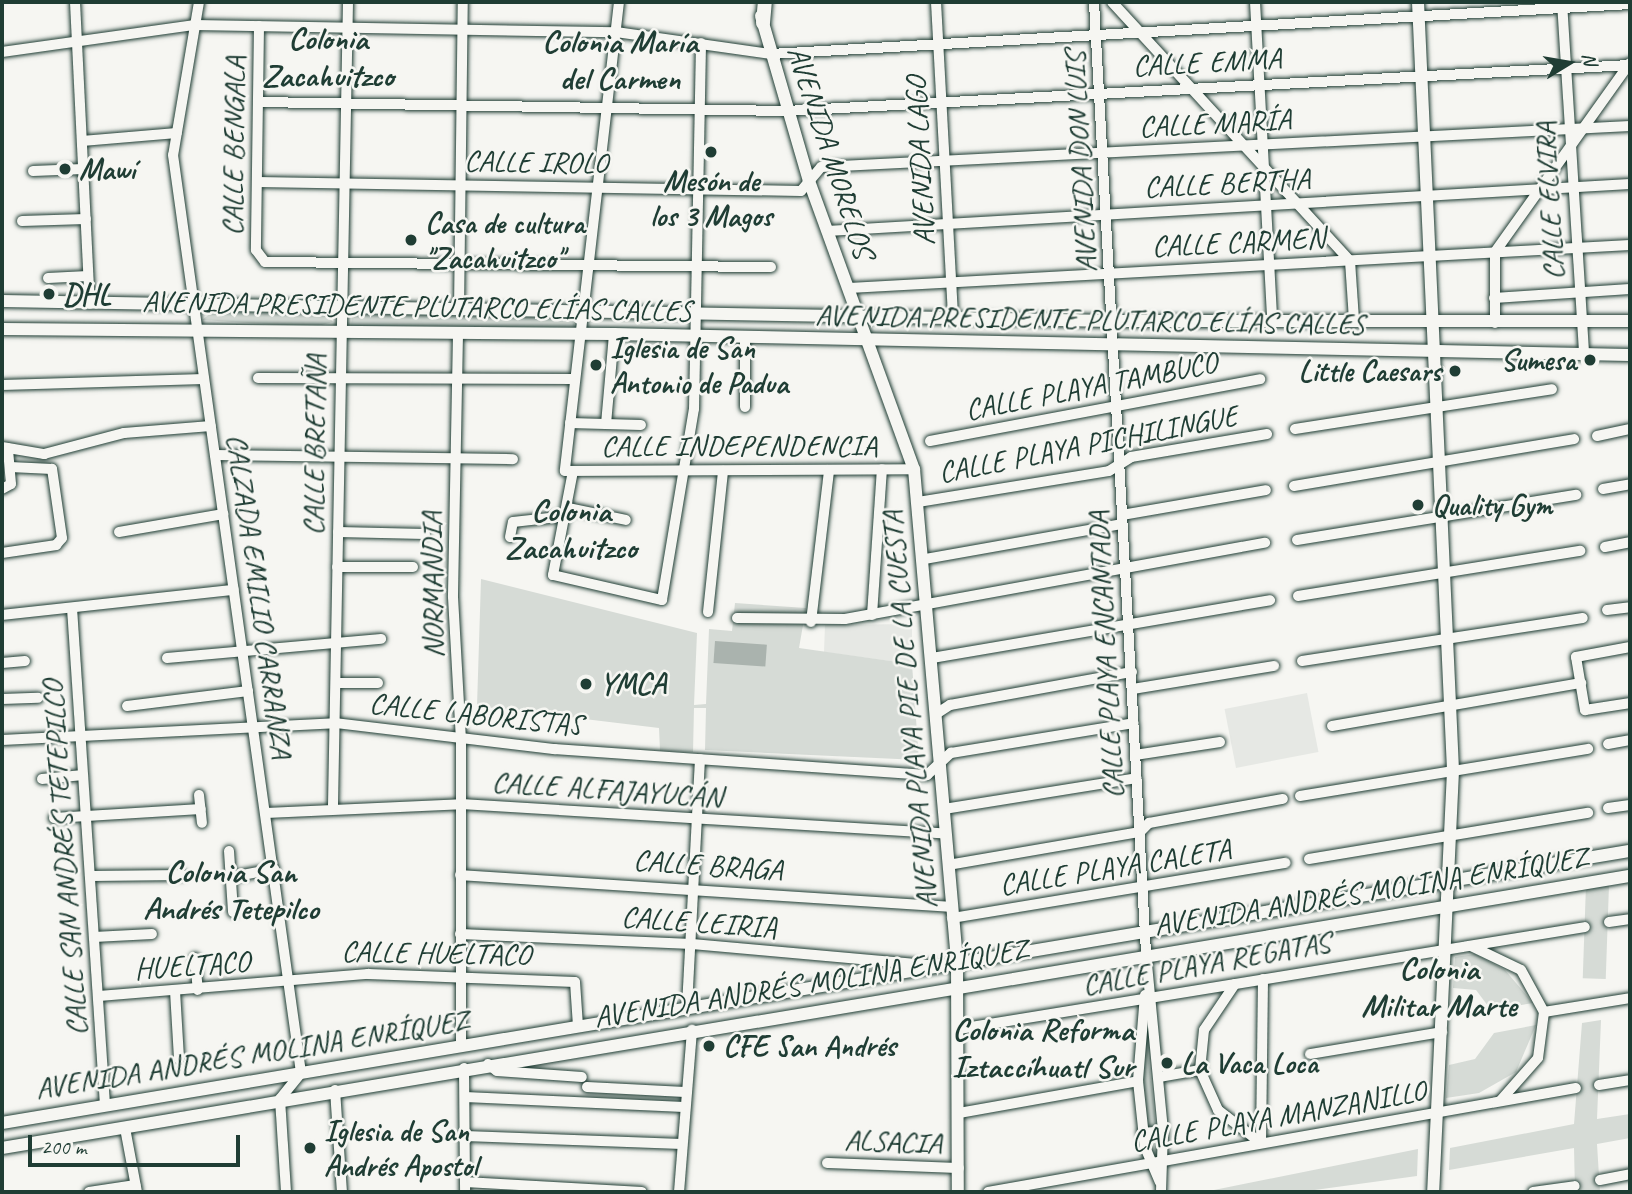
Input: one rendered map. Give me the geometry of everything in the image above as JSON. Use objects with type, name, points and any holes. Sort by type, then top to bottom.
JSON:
[{"type":"highway","points":[[763,23],[765,2]]},
{"type":"main road","name":"AVENIDA MORELOS","points":[[758,2],[786,111],[860,317]]},
{"type":"main road","points":[[1418,8],[1426,136],[1440,517],[1453,771],[1451,881],[1445,947],[1433,1192]]},
{"type":"main road","name":"AVENIDA PRESIDENTE PLUTARCO ELÍAS CALLES","points":[[2,301],[1113,321],[1272,318],[1495,323],[1630,321]]},
{"type":"main road","name":"AVENIDA PLAYA PIE DE LA CUESTA","points":[[860,317],[914,469],[925,559],[957,962],[958,1192]]},
{"type":"main road","name":"AVENIDA PRESIDENTE PLUTARCO ELÍAS CALLES","points":[[2,329],[197,328],[458,334],[614,334],[1630,355]]},
{"type":"main road","name":"AVENIDA ANDRÉS MOLINA ENRÍQUEZ","points":[[2,1123],[1630,851]]},
{"type":"main road","name":"AVENIDA ANDRÉS MOLINA ENRÍQUEZ","points":[[2,1148],[1450,902],[1630,876]]},
{"type":"street","points":[[75,2],[90,304]]},
{"type":"street","name":"CALZADA EMILIO CARRANZA","points":[[199,2],[173,155],[301,1073]]},
{"type":"street","name":"CALLE BRETAÑA","points":[[333,805],[340,309],[348,2]]},
{"type":"street","points":[[459,310],[463,2]]},
{"type":"street","points":[[619,2],[570,423],[568,512],[553,575],[662,600],[688,470],[698,336],[701,268],[701,43]]},
{"type":"street","name":"AVENIDA LAGO","points":[[936,2],[953,318]]},
{"type":"street","name":"AVENIDA DON LUIS","points":[[1094,2],[1098,33],[1113,321]]},
{"type":"street","points":[[1112,2],[1350,261],[1354,319]]},
{"type":"street","points":[[1255,2],[1272,318]]},
{"type":"street","points":[[2,52],[195,24],[615,32],[771,54],[938,41],[1256,24],[1418,8],[1630,4]]},
{"type":"street","name":"CALLE ELVIRA","points":[[1562,5],[1584,354]]},
{"type":"street","name":"CALLE BENGALA","points":[[260,26],[256,250],[264,262],[341,262]]},
{"type":"street","points":[[1495,323],[1494,252],[1630,64]]},
{"type":"street","name":"CALLE EMMA","points":[[258,102],[607,111],[786,111],[1630,64]]},
{"type":"street","name":"CALLE MARÍA","points":[[809,181],[821,167],[1630,126]]},
{"type":"street","points":[[82,141],[177,133]]},
{"type":"street","points":[[33,171],[83,169]]},
{"type":"street","name":"CALLE IROLO","points":[[257,182],[801,191],[809,181]]},
{"type":"street","name":"CALLE BERTHA","points":[[827,231],[1630,184]]},
{"type":"street","points":[[22,221],[86,219]]},
{"type":"street","name":"CALLE CARMEN","points":[[849,288],[1630,245]]},
{"type":"street","points":[[341,262],[771,267]]},
{"type":"street","points":[[48,278],[88,276]]},
{"type":"street","points":[[1494,298],[1630,289]]},
{"type":"street","name":"CALLE PLAYA ENCANTADA","points":[[1113,321],[1146,954],[1163,1131],[1161,1188]]},
{"type":"street","name":"NORMANDIA","points":[[458,334],[453,597],[461,738],[461,1046]]},
{"type":"street","points":[[606,424],[614,334]]},
{"type":"street","points":[[745,337],[745,407]]},
{"type":"street","points":[[258,378],[575,379]]},
{"type":"street","points":[[2,385],[204,379]]},
{"type":"street","name":"CALLE PLAYA TAMBUCO","points":[[930,440],[1260,379]]},
{"type":"street","points":[[1295,429],[1552,389]]},
{"type":"street","points":[[570,423],[641,425]]},
{"type":"street","points":[[2,489],[12,484],[4,447],[58,452],[124,433],[211,426]]},
{"type":"street","points":[[1597,436],[1630,429]]},
{"type":"street","name":"CALLE PLAYA PICHILINGUE","points":[[918,502],[1109,471],[1119,464],[1267,434]]},
{"type":"street","points":[[1294,486],[1574,439]]},
{"type":"street","points":[[215,454],[513,459]]},
{"type":"street","points":[[2,552],[56,545],[62,538],[52,469],[10,467]]},
{"type":"street","points":[[872,615],[882,469]]},
{"type":"street","name":"CALLE INDEPENDENCIA","points":[[569,471],[914,469]]},
{"type":"street","points":[[811,622],[828,470]]},
{"type":"street","points":[[708,611],[723,471]]},
{"type":"street","points":[[1603,489],[1630,484]]},
{"type":"street","points":[[925,559],[1266,489]]},
{"type":"street","points":[[1297,540],[1576,495]]},
{"type":"street","points":[[510,537],[513,522],[568,512],[626,520]]},
{"type":"street","points":[[119,532],[223,514]]},
{"type":"street","points":[[338,532],[425,534]]},
{"type":"street","points":[[1605,547],[1630,542]]},
{"type":"street","points":[[737,618],[811,622],[928,608],[1265,543]]},
{"type":"street","points":[[1298,596],[1580,551]]},
{"type":"street","points":[[337,568],[413,567]]},
{"type":"street","points":[[2,615],[234,590]]},
{"type":"street","points":[[932,658],[1270,600]]},
{"type":"street","points":[[1606,610],[1630,607]]},
{"type":"street","name":"CALLE SAN ANDRÉS TETEPILCO","points":[[72,608],[105,1105]]},
{"type":"street","points":[[1302,661],[1583,618]]},
{"type":"street","points":[[167,658],[337,638],[381,639]]},
{"type":"street","points":[[1630,648],[1576,657],[1585,710],[1630,703]]},
{"type":"street","points":[[2,663],[25,661]]},
{"type":"street","points":[[1133,689],[1274,666]]},
{"type":"street","points":[[936,714],[950,705],[1132,672]]},
{"type":"street","points":[[336,683],[378,682]]},
{"type":"street","points":[[1332,726],[1581,682]]},
{"type":"street","points":[[127,706],[248,691]]},
{"type":"street","points":[[2,699],[38,698]]},
{"type":"street","name":"CALLE LABORISTAS","points":[[2,740],[335,723],[461,738],[700,759],[927,775],[951,753],[1134,723]]},
{"type":"street","points":[[1608,744],[1630,740]]},
{"type":"street","points":[[1135,755],[1220,742]]},
{"type":"street","points":[[1300,796],[1588,749]]},
{"type":"street","points":[[687,1007],[700,759]]},
{"type":"street","points":[[42,779],[83,775]]},
{"type":"street","points":[[944,809],[1137,778]]},
{"type":"street","points":[[199,795],[202,823]]},
{"type":"street","points":[[948,865],[1140,832],[1149,823],[1283,799]]},
{"type":"street","name":"CALLE ALFAJAYUCÁN","points":[[266,813],[333,805],[461,804],[945,834]]},
{"type":"street","points":[[1608,808],[1630,806]]},
{"type":"street","points":[[54,818],[201,809]]},
{"type":"street","points":[[1310,859],[1588,813]]},
{"type":"street","points":[[229,851],[233,912]]},
{"type":"street","name":"CALLE PLAYA CALETA","points":[[952,913],[1144,888],[1285,863]]},
{"type":"street","points":[[232,877],[274,869]]},
{"type":"street","points":[[90,876],[183,875]]},
{"type":"street","name":"CALLE BRAGA","points":[[460,876],[695,887],[952,913]]},
{"type":"street","points":[[1609,922],[1630,919]]},
{"type":"street","name":"CALLE PLAYA REGATAS","points":[[959,1029],[1445,947],[1585,927]]},
{"type":"street","points":[[94,937],[152,934]]},
{"type":"street","name":"CALLE LEIRIA","points":[[460,934],[692,944],[934,966]]},
{"type":"street","points":[[1467,945],[1494,952],[1521,970],[1544,1012],[1538,1058],[1500,1101]]},
{"type":"street","points":[[195,958],[198,990]]},
{"type":"street","name":"CALLE HUELTACO","points":[[289,982],[297,977],[461,976],[575,982],[580,989],[578,1026]]},
{"type":"street","points":[[1261,1143],[1263,979]]},
{"type":"street","name":"HUELTACO","points":[[99,996],[289,982]]},
{"type":"street","points":[[1236,984],[1204,1030],[1200,1070],[1218,1110],[1261,1143]]},
{"type":"street","points":[[175,991],[179,1059]]},
{"type":"street","name":"CALLE PLAYA ENCANTADA","points":[[1149,998],[1138,1031],[1138,1081],[1142,1133],[1150,1163],[1161,1188]]},
{"type":"street","points":[[1544,1012],[1630,998]]},
{"type":"street","points":[[1138,1031],[1155,1029]]},
{"type":"street","points":[[679,1192],[692,1030]]},
{"type":"street","points":[[1310,1054],[1442,1032]]},
{"type":"street","points":[[488,1064],[498,1071],[582,1077]]},
{"type":"street","points":[[464,1068],[465,1187],[642,1192]]},
{"type":"street","points":[[1159,1077],[1200,1070]]},
{"type":"street","points":[[286,1192],[280,1099],[301,1073]]},
{"type":"street","points":[[1599,1085],[1630,1080]]},
{"type":"street","points":[[959,1113],[1138,1081]]},
{"type":"street","points":[[587,1087],[685,1092]]},
{"type":"street","name":"CALLE PLAYA MANZANILLO","points":[[988,1192],[1576,1088]]},
{"type":"street","points":[[335,1090],[342,1192]]},
{"type":"street","points":[[465,1097],[684,1107]]},
{"type":"street","points":[[89,1192],[136,1189],[125,1128]]},
{"type":"street","points":[[1142,1133],[1163,1131]]},
{"type":"street","points":[[465,1136],[682,1144]]},
{"type":"street","name":"ALSACIA","points":[[827,1163],[958,1168]]},
{"type":"street","points":[[1600,1180],[1630,1174]]},
{"type":"street","points":[[1533,1192],[1575,1186]]},
{"type":"shaded area","points":[[215,310],[325,312],[333,322],[314,327],[202,320]]},
{"type":"shaded area","points":[[352,314],[572,317],[575,328],[351,327]]},
{"type":"shaded area","name":"YMCA","points":[[481,579],[697,633],[694,705],[706,704],[709,629],[732,631],[735,603],[806,608],[799,648],[912,664],[919,760],[705,750],[706,708],[694,708],[693,752],[660,751],[659,728],[477,706]]},
{"type":"shaded area","points":[[912,624],[912,664],[824,652],[825,625]]},
{"type":"shaded area","points":[[715,641],[767,645],[765,667],[713,663]]},
{"type":"shaded area","points":[[1307,693],[1318,752],[1236,768],[1225,709]]},
{"type":"shaded area","points":[[1586,884],[1609,885],[1606,979],[1583,978]]},
{"type":"shaded area","points":[[1475,954],[1505,970],[1533,1003],[1491,1010],[1476,990],[1453,988],[1455,957]]},
{"type":"shaded area","points":[[1601,1020],[1597,1119],[1630,1114],[1630,1138],[1597,1144],[1600,1192],[1575,1192],[1574,1148],[1449,1170],[1450,1148],[1574,1124],[1582,1023]]},
{"type":"shaded area","points":[[1536,1025],[1516,1072],[1479,1093],[1446,1098],[1449,1065],[1475,1059],[1494,1033]]},
{"type":"shaded area","points":[[1145,1027],[1156,1127],[1145,1130],[1138,1062]]},
{"type":"shaded area","points":[[1418,1149],[1417,1176],[1300,1192],[1204,1192]]},
{"type":"place","name":"Mesón de los 3 Magos","points":[[711,152]]},
{"type":"place","name":"Mawí","points":[[65,169]]},
{"type":"place","name":"Casa de cultura \"Zacahuitzco\"","points":[[411,240]]},
{"type":"place","name":"DHL","points":[[49,294]]},
{"type":"place","name":"Sumesa","points":[[1590,360]]},
{"type":"place","name":"Iglesia de San Antonio de Padua","points":[[596,365]]},
{"type":"place","name":"Little Caesars","points":[[1455,371]]},
{"type":"place","name":"Quality Gym","points":[[1418,505]]},
{"type":"place","name":"YMCA","points":[[586,684]]},
{"type":"place","name":"CFE San Andrés","points":[[709,1046]]},
{"type":"place","name":"La Vaca Loca","points":[[1167,1063]]},
{"type":"place","name":"Iglesia de San Andrés Apostol","points":[[310,1148]]},
{"type":"district","name":"Colonia Zacahuitzco","points":[[328,58]]},
{"type":"district","name":"Colonia María del Carmen","points":[[620,62]]},
{"type":"district","name":"Colonia Zacahuitzco","points":[[571,530]]},
{"type":"district","name":"Colonia San Andrés Tetepilco","points":[[231,892]]},
{"type":"district","name":"Colonia Militar Marte","points":[[1439,988]]},
{"type":"district","name":"Colonia Reforma Iztaccíhuatl Sur","points":[[1043,1050]]}]
